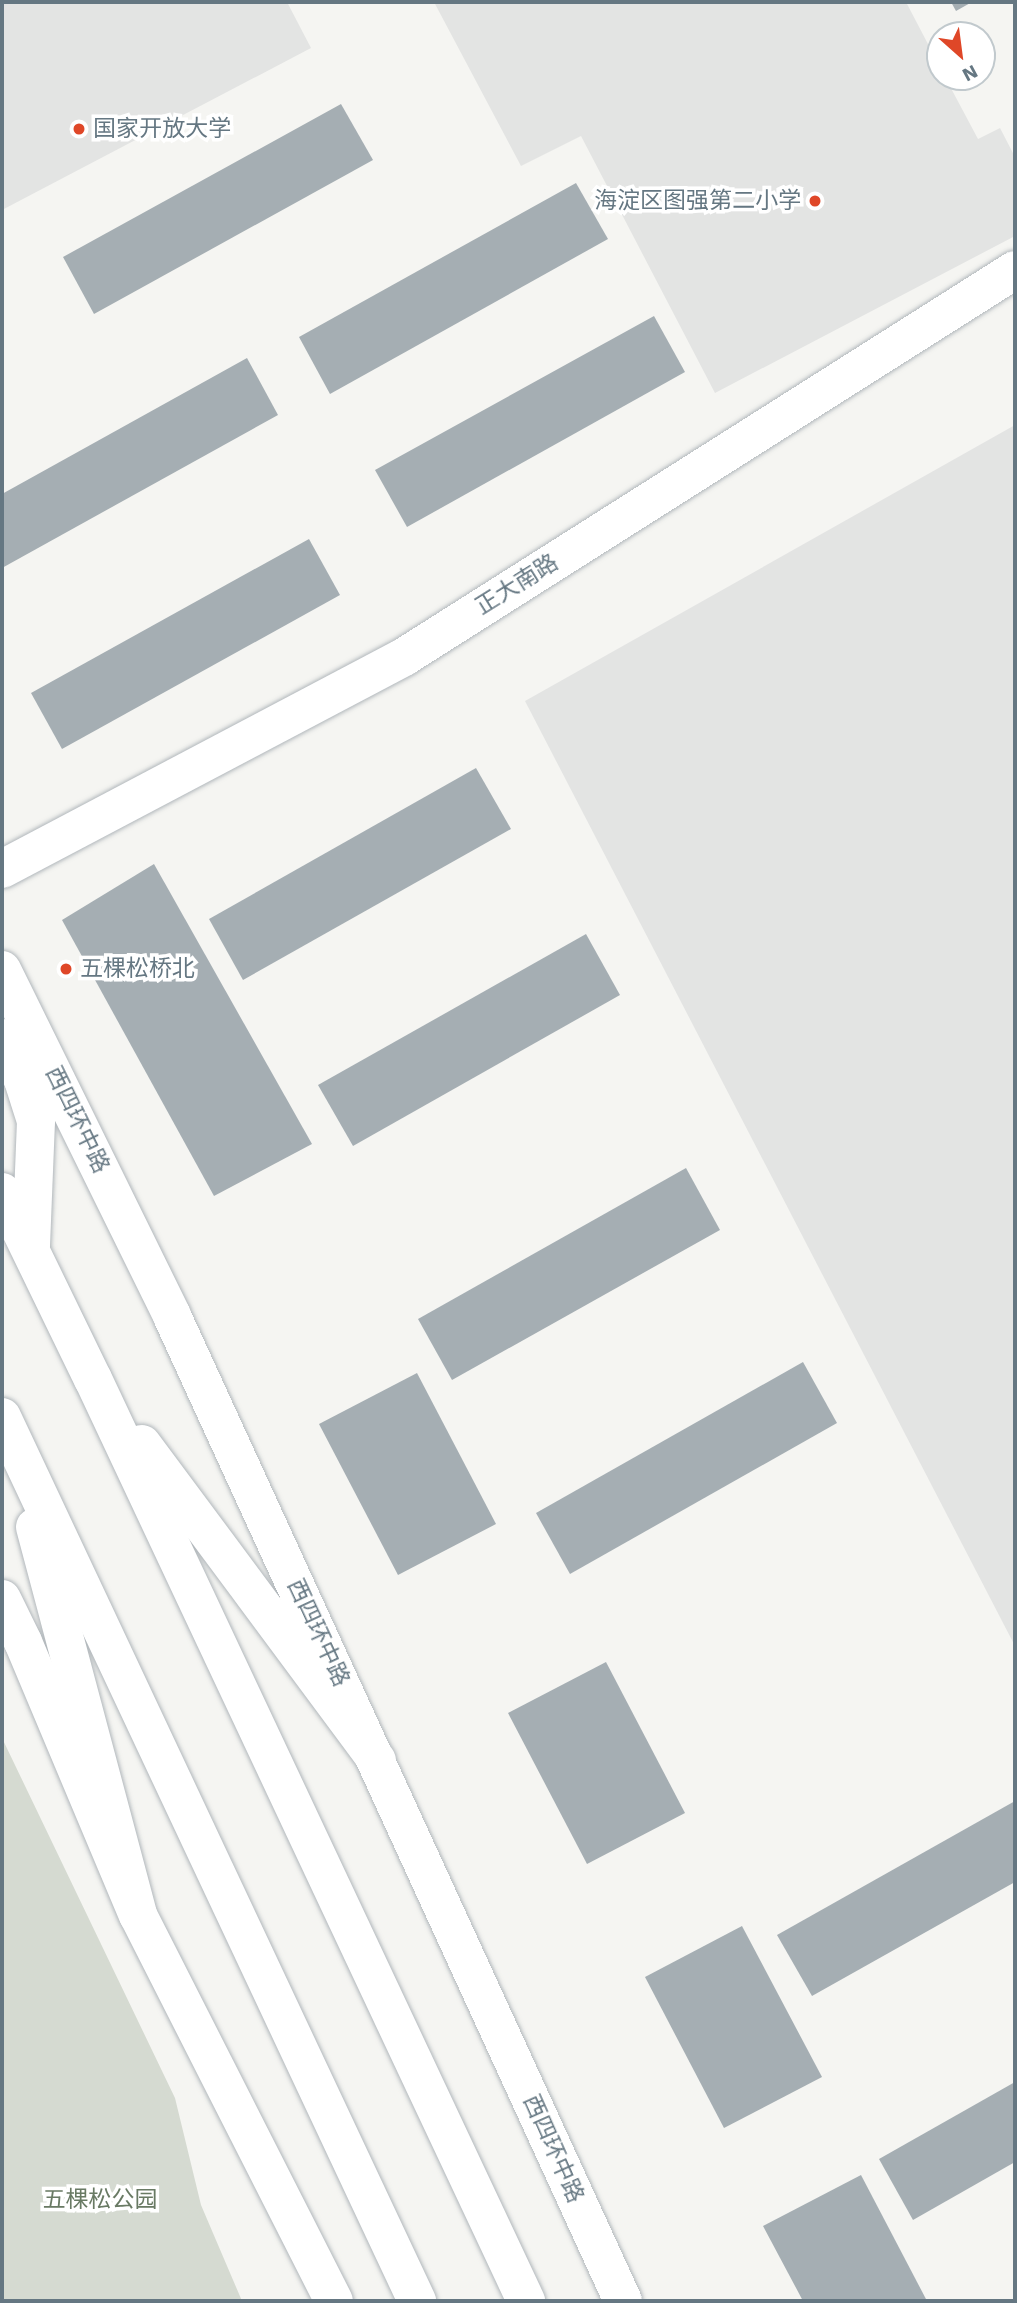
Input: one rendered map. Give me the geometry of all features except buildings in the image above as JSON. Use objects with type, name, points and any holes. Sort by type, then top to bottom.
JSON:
[{"type":"main road","name":"正大南路","points":[[2,869],[404,657],[1015,270]]},
{"type":"main road","name":"西四环中路","points":[[2,970],[172,1316],[623,2301]]},
{"type":"main road","points":[[2,1038],[23,1080],[36,1121],[31,1252]]},
{"type":"main road","points":[[2,1192],[93,1379],[526,2301]]},
{"type":"main road","points":[[93,1379],[377,1760]]},
{"type":"main road","points":[[6,1426],[138,1915]]},
{"type":"main road","points":[[6,1426],[417,2301]]},
{"type":"main road","points":[[2,1599],[138,1915],[334,2301]]},
{"type":"shaded area","name":"国家开放大学","points":[[2,2],[287,2],[311,48],[2,210]]},
{"type":"shaded area","name":"海淀区图强第二小学","points":[[434,2],[906,2],[926,40],[926,91],[952,91],[978,139],[1000,128],[1015,157],[1015,236],[715,393],[581,136],[521,166]]},
{"type":"shaded area","points":[[1015,425],[1015,1646],[525,701]]},
{"type":"green space","name":"五棵松公园","points":[[2,1738],[175,2098],[201,2205],[242,2301],[2,2301]]},
{"type":"place","name":"国家开放大学","points":[[79,129]]},
{"type":"place","name":"海淀区图强第二小学","points":[[815,201]]},
{"type":"place","name":"五棵松桥北","points":[[66,969]]}]
